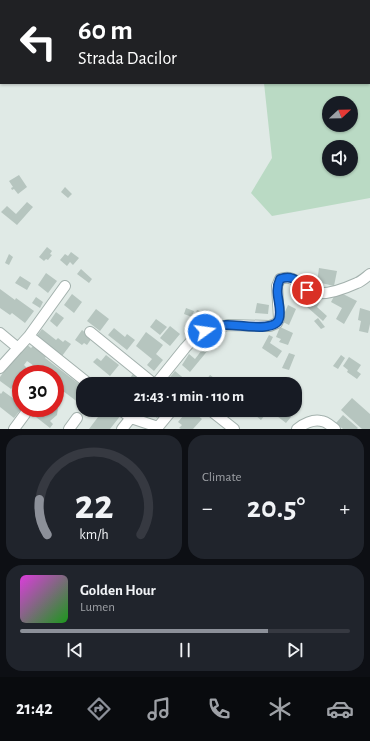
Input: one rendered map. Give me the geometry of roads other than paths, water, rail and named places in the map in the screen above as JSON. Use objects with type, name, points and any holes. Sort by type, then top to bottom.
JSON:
[{"type":"street","points":[[161,377],[194,338],[205,331],[228,325],[270,326],[277,323],[280,318],[277,286],[280,279],[287,277],[293,279],[307,290],[316,293],[329,292],[359,283],[370,274]]},
{"type":"street","points":[[0,368],[29,336],[65,286]]},
{"type":"street","points":[[90,332],[146,377]]},
{"type":"street","points":[[0,333],[18,348]]},
{"type":"street","points":[[29,336],[80,377]]},
{"type":"street","points":[[14,429],[23,417]]},
{"type":"street","points":[[122,429],[132,417]]},
{"type":"street","points":[[140,417],[158,427],[166,417]]},
{"type":"street","points":[[219,417],[234,429]]},
{"type":"street","points":[[68,429],[76,418]]},
{"type":"street","points":[[297,429],[300,426],[313,421],[322,420],[335,429]]}]
